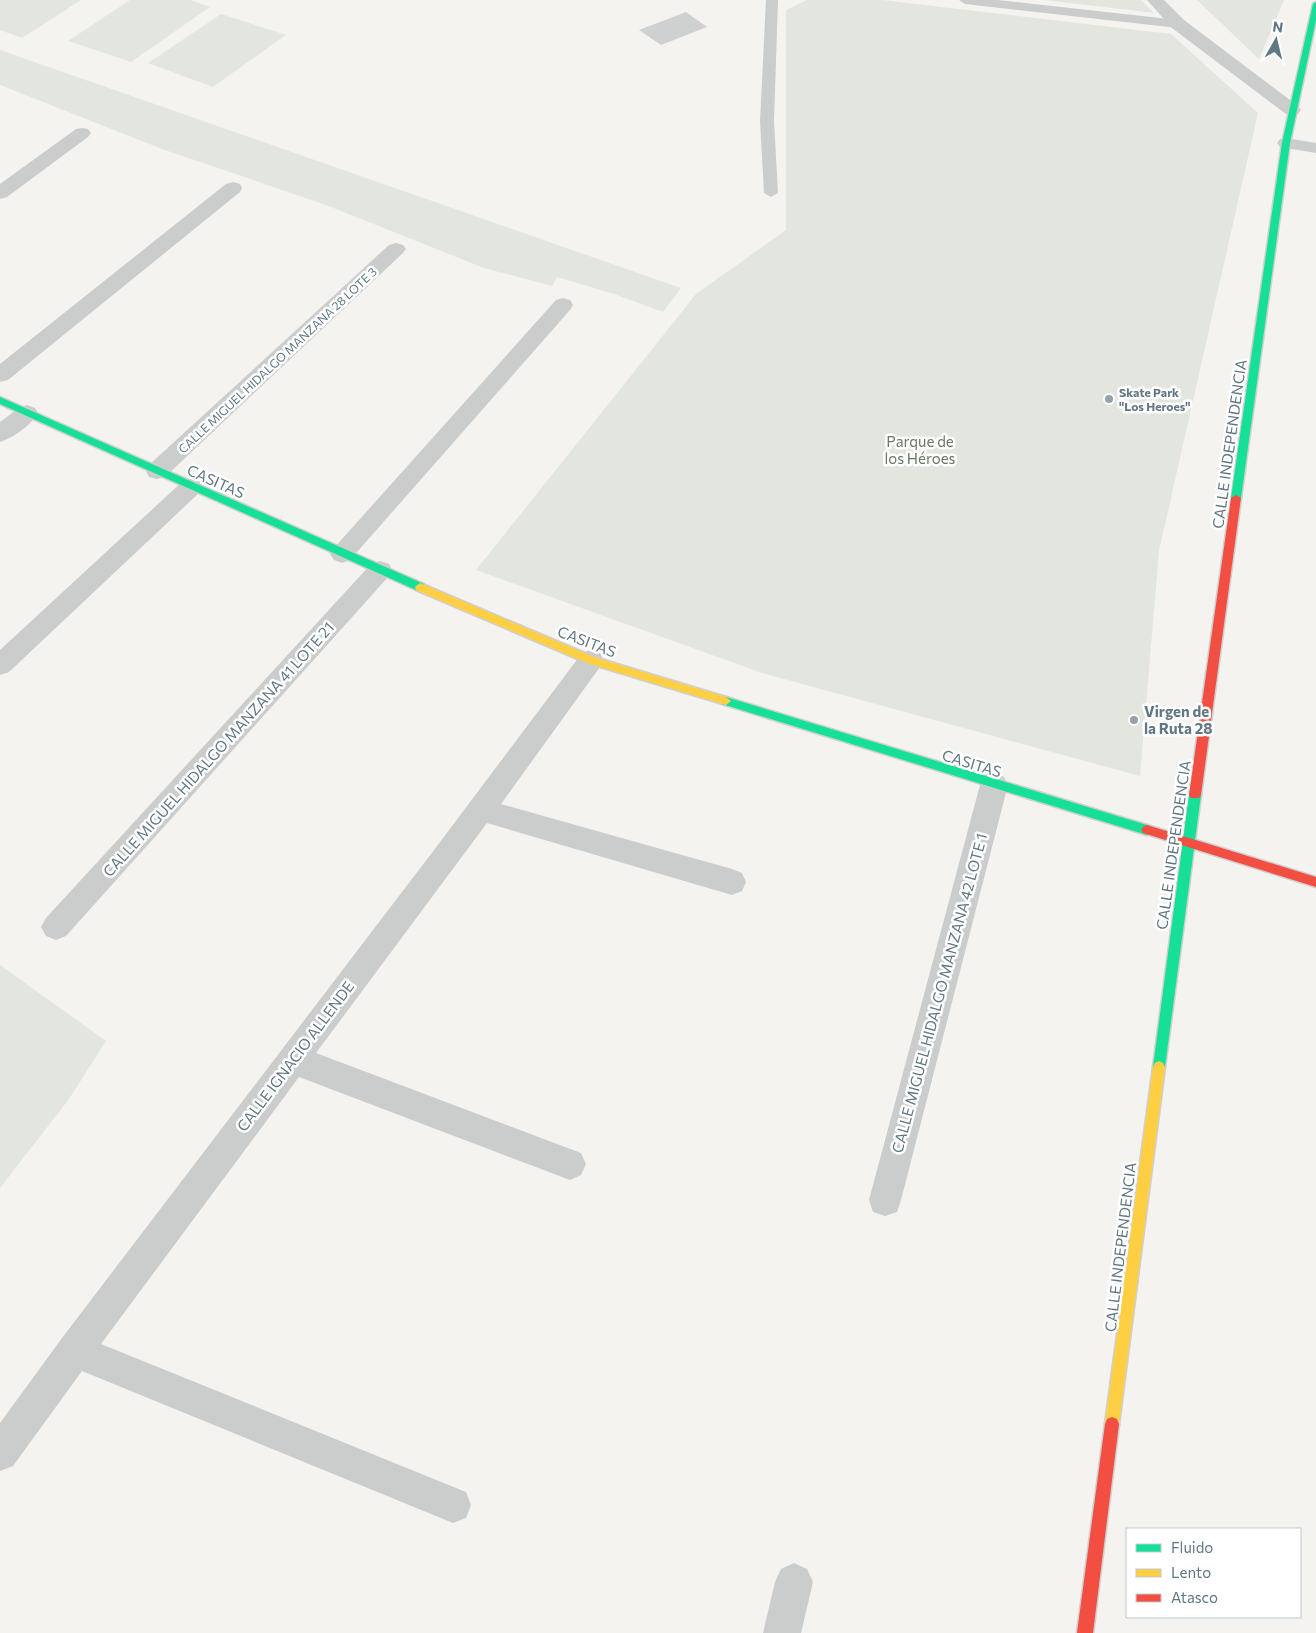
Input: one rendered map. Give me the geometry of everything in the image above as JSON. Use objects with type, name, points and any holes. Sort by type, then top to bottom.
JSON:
[{"type":"street","points":[[1155,0],[1178,24],[1292,110]]},
{"type":"street","name":"CALLE INDEPENDENCIA","points":[[1085,1633],[1188,844],[1286,143],[1316,4]]},
{"type":"street","points":[[0,193],[82,133]]},
{"type":"street","points":[[1286,143],[1316,148]]},
{"type":"street","points":[[0,374],[233,188]]},
{"type":"street","name":"CALLE MIGUEL HIDALGO MANZANA 28 LOTE 3","points":[[157,471],[396,249]]},
{"type":"street","points":[[342,554],[563,305]]},
{"type":"street","name":"CASITAS","points":[[0,400],[342,554],[591,660],[994,785],[1316,882]]},
{"type":"street","points":[[0,434],[27,413]]},
{"type":"street","points":[[0,666],[191,487]]},
{"type":"street","name":"CALLE MIGUEL HIDALGO MANZANA 41 LOTE 21","points":[[56,927],[380,570]]},
{"type":"street","name":"CALLE IGNACIO ALLENDE","points":[[0,1453],[74,1350],[482,810],[591,660]]},
{"type":"street","name":"CALLE MIGUEL HIDALGO MANZANA 42 LOTE 1","points":[[884,1200],[994,785]]},
{"type":"street","points":[[482,810],[732,882]]},
{"type":"street","points":[[292,1060],[570,1164]]},
{"type":"street","points":[[74,1350],[453,1505]]},
{"type":"street","points":[[782,1633],[794,1582]]},
{"type":"lane","points":[[771,194],[767,121],[772,0]]},
{"type":"lane","points":[[964,0],[1178,24]]},
{"type":"green space","points":[[0,0],[81,0],[22,38],[0,30]]},
{"type":"green space","points":[[130,0],[190,0],[210,7],[131,62],[68,41]]},
{"type":"green space","name":"Parque de los Héroes","points":[[807,0],[882,0],[1171,34],[1258,113],[1159,551],[1140,776],[762,673],[476,570],[696,294],[786,230],[786,10]]},
{"type":"green space","points":[[1044,0],[1141,0],[1154,13]]},
{"type":"green space","points":[[1197,0],[1284,0],[1259,59]]},
{"type":"green space","points":[[221,14],[286,35],[213,87],[148,63]]},
{"type":"green space","points":[[0,50],[681,288],[663,312],[614,294],[557,277],[552,286],[484,268],[326,205],[162,149],[0,85]]},
{"type":"green space","points":[[0,965],[106,1041],[69,1099],[0,1188]]},
{"type":"building","points":[[686,12],[707,27],[661,45],[639,30]]},
{"type":"traffic: fast","points":[[1236,498],[1286,143],[1316,4]]},
{"type":"traffic: fast","points":[[0,400],[420,587]]},
{"type":"traffic: fast","points":[[726,701],[1147,830]]},
{"type":"traffic: fast","points":[[1159,1067],[1195,795]]},
{"type":"traffic: slow","points":[[420,587],[591,660],[726,701]]},
{"type":"traffic: slow","points":[[1112,1424],[1159,1067]]},
{"type":"traffic: jam","points":[[1195,795],[1236,498]]},
{"type":"traffic: jam","points":[[1147,830],[1316,882]]},
{"type":"traffic: jam","points":[[1085,1633],[1112,1424]]},
{"type":"place","name":"Skate Park \"Los Heroes\"","points":[[1109,399]]},
{"type":"place","name":"Virgen de la Ruta 28","points":[[1134,720]]}]
